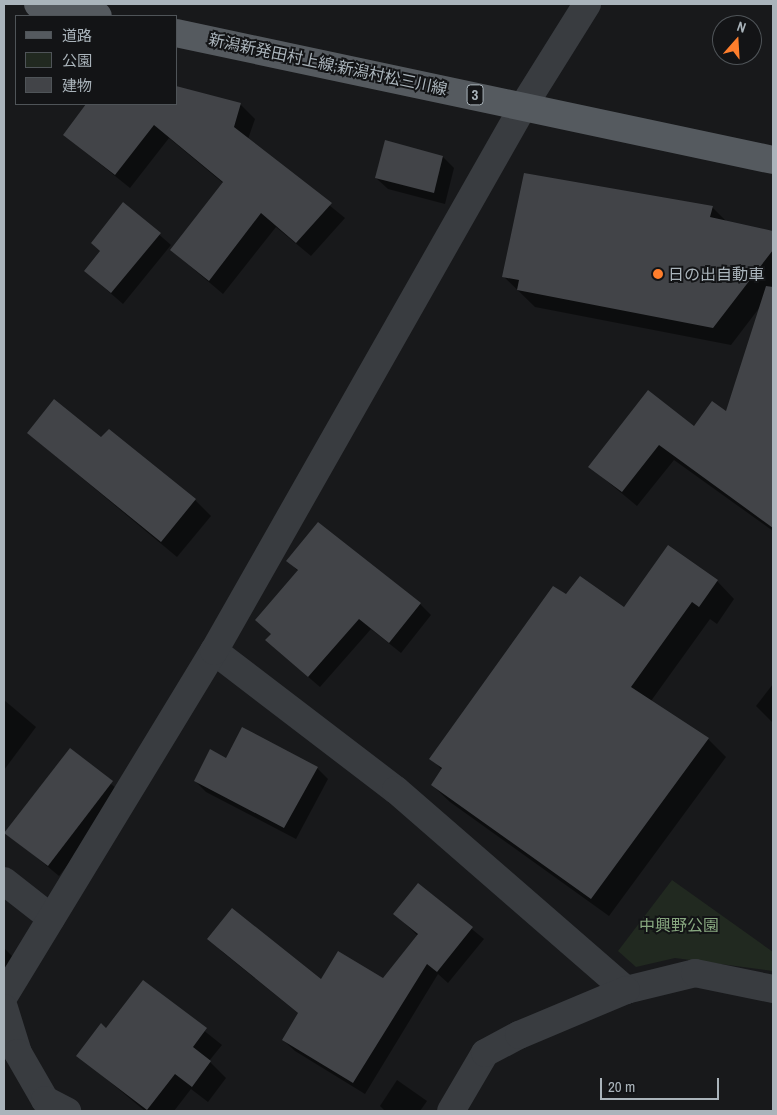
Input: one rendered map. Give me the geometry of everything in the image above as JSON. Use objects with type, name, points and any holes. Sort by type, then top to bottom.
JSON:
[{"type":"main road","points":[[38,4],[93,15]]},
{"type":"main road","name":"新潟新発田村上線;新潟村松三川線","points":[[178,33],[524,105],[773,160]]},
{"type":"street","points":[[4,996],[214,651],[524,105],[587,4]]},
{"type":"street","points":[[214,651],[396,790],[626,990]]},
{"type":"street","points":[[4,881],[51,918]]},
{"type":"street","points":[[451,1111],[485,1052],[518,1035],[626,990],[695,973],[773,989]]},
{"type":"street","points":[[4,1008],[18,1053],[45,1100],[67,1111]]},
{"type":"green space","name":"中興野公園","points":[[672,880],[773,952],[773,971],[675,958],[636,967],[618,951]]},
{"type":"building","points":[[178,87],[241,103],[234,127],[332,203],[296,243],[261,213],[209,281],[170,250],[223,182],[154,125],[115,175],[63,135],[85,105],[178,105]]},
{"type":"building","points":[[385,140],[443,156],[434,193],[375,178]]},
{"type":"building","name":"日の出自動車","points":[[524,173],[713,206],[710,217],[773,231],[773,250],[713,328],[517,290],[519,280],[502,277]]},
{"type":"building","points":[[123,202],[161,233],[111,293],[84,271],[100,251],[91,243]]},
{"type":"building","points":[[766,286],[773,287],[773,528],[659,445],[622,492],[588,467],[648,390],[694,426],[712,401],[726,411]]},
{"type":"building","points":[[54,399],[101,437],[109,429],[196,499],[161,542],[27,433]]},
{"type":"building","points":[[318,522],[421,603],[389,643],[359,619],[308,677],[265,640],[271,634],[255,620],[298,570],[286,561]]},
{"type":"building","points":[[668,545],[718,580],[699,607],[692,602],[631,687],[709,738],[591,899],[431,785],[442,768],[429,759],[553,586],[566,594],[580,576],[624,607]]},
{"type":"building","points":[[242,727],[318,767],[284,828],[194,781],[210,749],[226,758]]},
{"type":"building","points":[[70,748],[113,781],[48,866],[4,833]]},
{"type":"building","points":[[418,883],[473,927],[437,972],[427,964],[353,1083],[282,1040],[298,1013],[207,939],[232,908],[321,979],[338,951],[383,978],[418,934],[393,914]]},
{"type":"building","points":[[143,980],[207,1028],[193,1047],[211,1061],[192,1087],[175,1074],[147,1110],[76,1056],[101,1023],[106,1028]]},
{"type":"place","name":"日の出自動車","points":[[658,274]]}]
